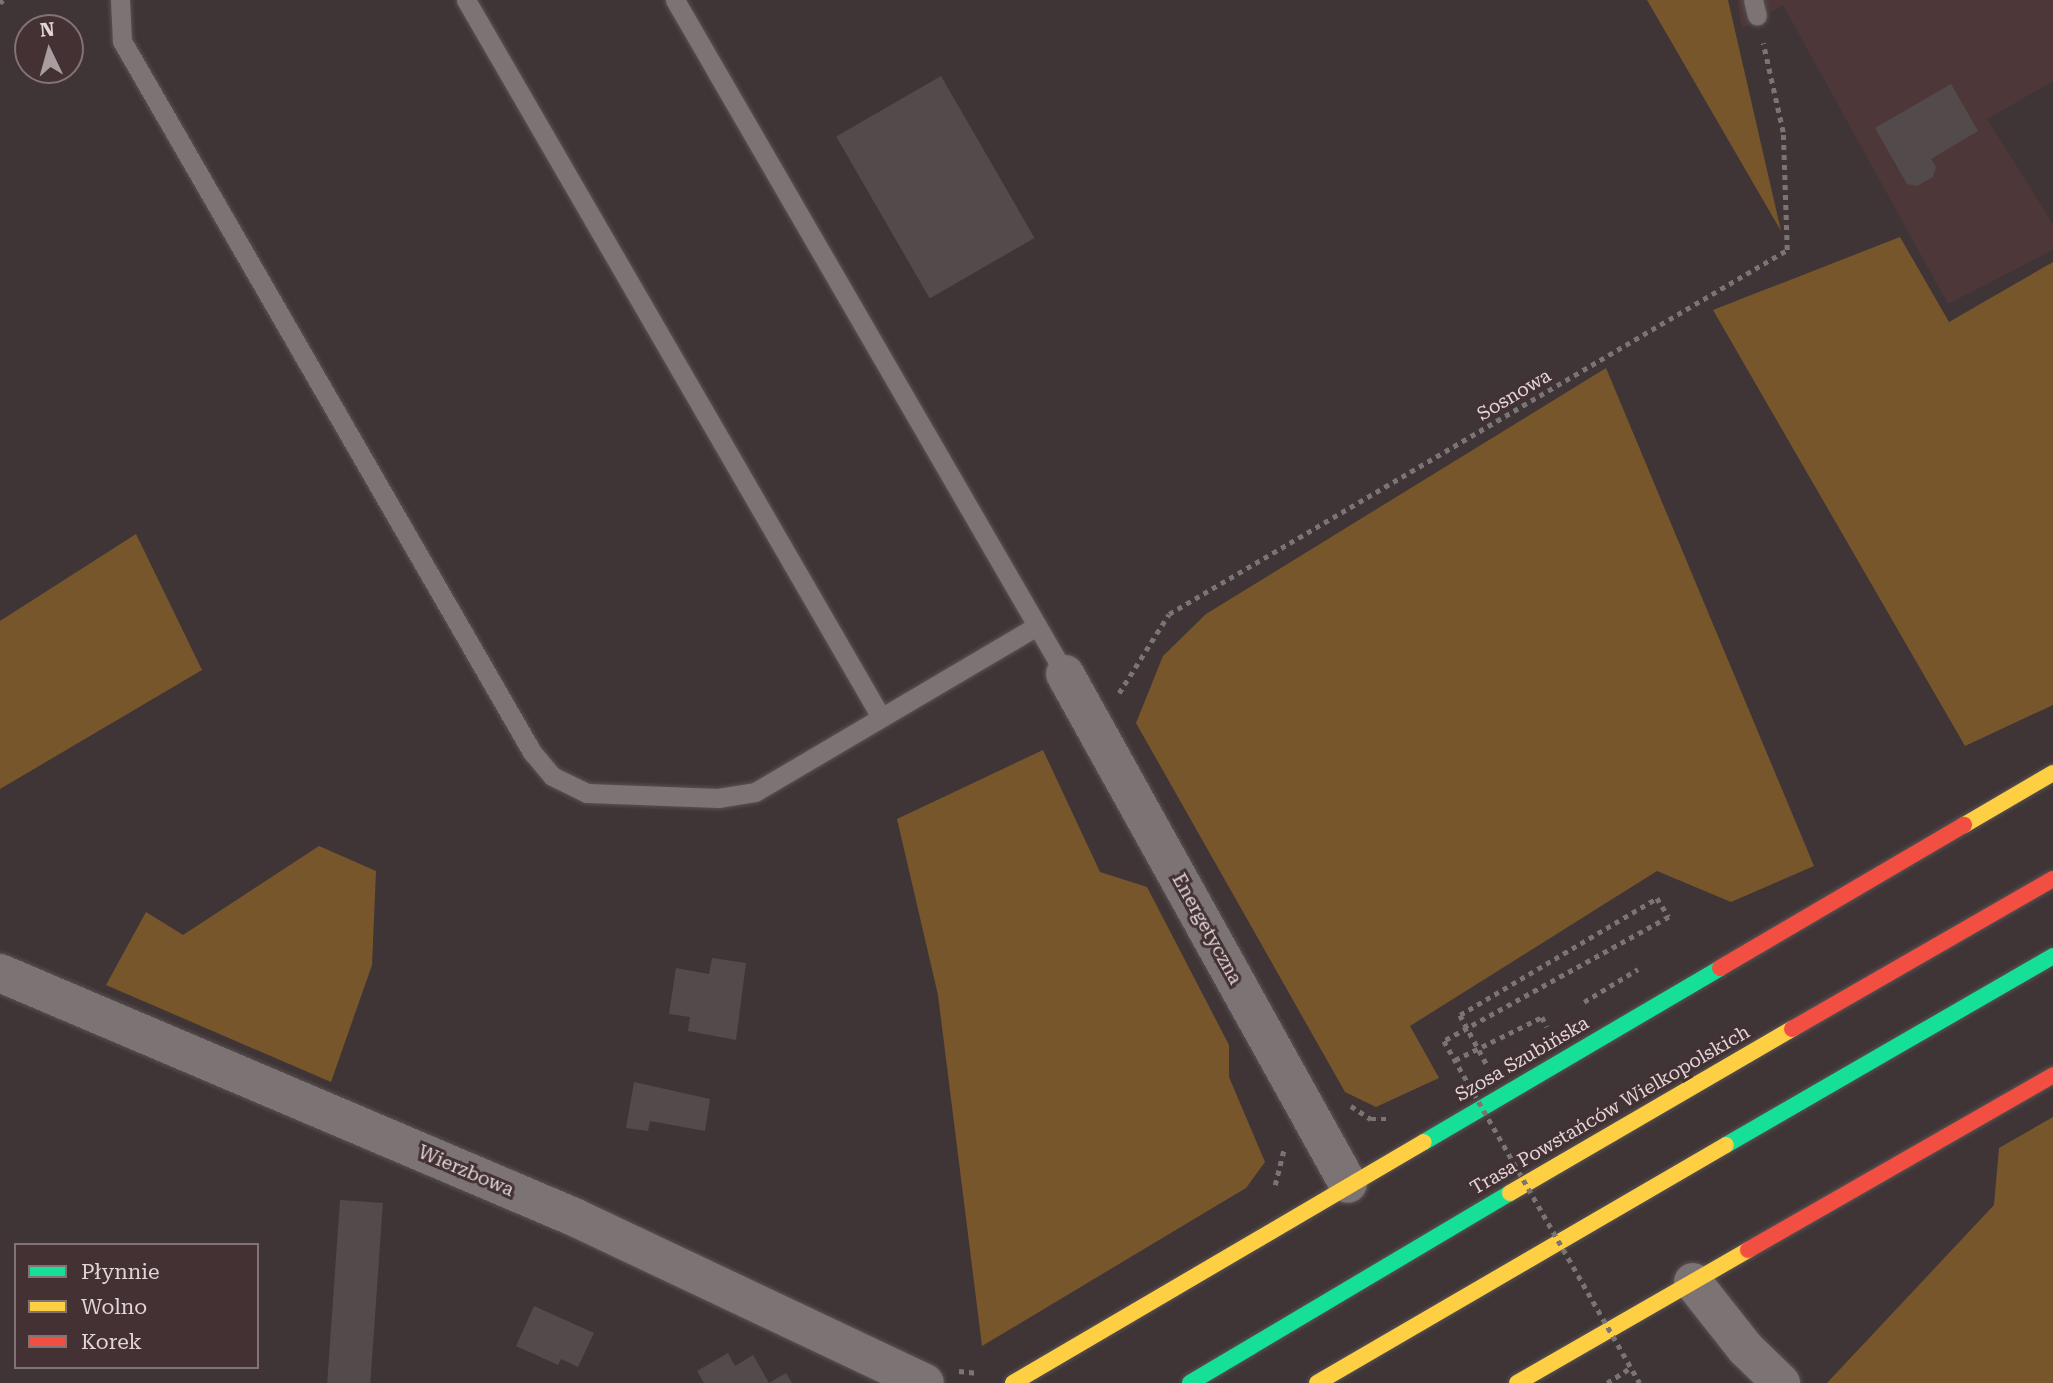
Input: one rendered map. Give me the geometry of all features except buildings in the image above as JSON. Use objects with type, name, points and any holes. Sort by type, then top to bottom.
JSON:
[{"type":"main road","name":"Szosa Szubińska","points":[[1013,1383],[1348,1184],[2053,773]]},
{"type":"main road","name":"Trasa Powstańców Wielkopolskich","points":[[1190,1383],[1611,1133],[2053,879]]},
{"type":"main road","points":[[1317,1383],[2053,956]]},
{"type":"main road","points":[[1517,1383],[2053,1075]]},
{"type":"street","name":"Energetyczna","points":[[1065,674],[1348,1184]]},
{"type":"street","name":"Wierzbowa","points":[[0,973],[574,1217],[939,1376]]},
{"type":"street","points":[[1693,1282],[1746,1349],[1781,1383]]},
{"type":"lane","points":[[120,0],[122,41],[532,752],[552,776],[587,793],[718,799],[755,792],[1037,626]]},
{"type":"lane","points":[[466,0],[881,717]]},
{"type":"lane","points":[[674,0],[1065,674]]},
{"type":"path","name":"Sosnowa","points":[[1096,729],[1169,614],[1787,250],[1783,132],[1755,8]]},
{"type":"path","points":[[1492,1073],[1460,1015],[1657,898],[1669,917],[1444,1041],[1640,1383]]},
{"type":"path","points":[[1455,1060],[1542,1017]]},
{"type":"path","points":[[1460,1092],[1481,1079]]},
{"type":"path","points":[[1348,1104],[1371,1119],[1396,1118]]},
{"type":"path","points":[[1270,1193],[1281,1174],[1283,1144]]},
{"type":"path","points":[[1607,1383],[1632,1367]]},
{"type":"path","points":[[939,1376],[990,1370]]},
{"type":"shaded area","points":[[1647,0],[1728,0],[1781,231]]},
{"type":"shaded area","points":[[1737,0],[2053,0],[2053,81],[1987,119],[2053,224],[2053,250],[1948,304],[1783,5],[1742,29]]},
{"type":"shaded area","points":[[1900,237],[1949,322],[2053,262],[2053,705],[1965,746],[1713,310]]},
{"type":"shaded area","points":[[1606,368],[1814,866],[1731,902],[1657,871],[1410,1026],[1439,1078],[1376,1107],[1345,1092],[1136,723],[1163,656],[1206,614]]},
{"type":"shaded area","points":[[136,534],[202,670],[0,789],[0,621]]},
{"type":"shaded area","points":[[1043,750],[1100,872],[1147,887],[1229,1045],[1229,1077],[1265,1162],[1246,1188],[982,1346],[938,995],[897,819]]},
{"type":"shaded area","points":[[319,846],[376,871],[372,965],[331,1082],[106,985],[146,912],[183,935]]},
{"type":"shaded area","points":[[2053,1117],[2053,1383],[1827,1383],[1994,1205],[1999,1148]]},
{"type":"traffic: fast","points":[[1726,1145],[2053,956]]},
{"type":"traffic: fast","points":[[1424,1142],[1720,968]]},
{"type":"traffic: fast","points":[[1190,1383],[1510,1193]]},
{"type":"traffic: slow","points":[[1964,825],[2053,773]]},
{"type":"traffic: slow","points":[[1510,1193],[1792,1029]]},
{"type":"traffic: slow","points":[[1013,1383],[1424,1142]]},
{"type":"traffic: slow","points":[[1317,1383],[1726,1145]]},
{"type":"traffic: slow","points":[[1517,1383],[1748,1250]]},
{"type":"traffic: jam","points":[[1720,968],[1964,825]]},
{"type":"traffic: jam","points":[[1792,1029],[2053,879]]},
{"type":"traffic: jam","points":[[1748,1250],[2053,1075]]}]
